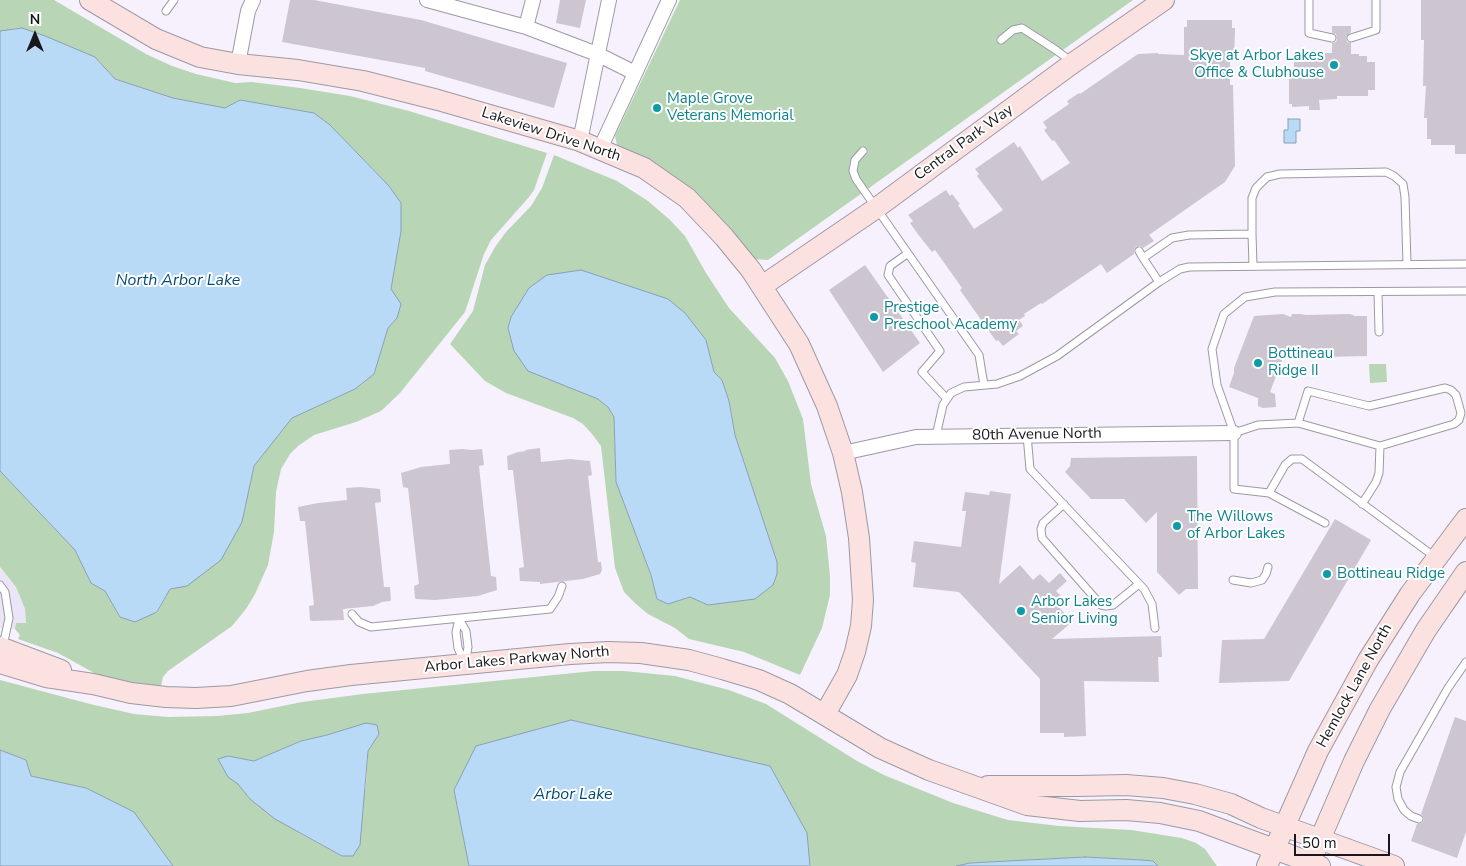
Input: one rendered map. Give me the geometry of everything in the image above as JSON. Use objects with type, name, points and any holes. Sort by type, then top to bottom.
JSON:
[{"type":"street","name":"Lakeview Drive North","points":[[90,0],[156,40],[200,57],[238,64],[298,70],[363,82],[438,100],[600,149],[644,168],[687,198],[724,237],[762,286],[799,344],[826,406],[843,453],[852,492],[859,538],[862,568],[862,618],[855,652],[847,675],[825,714]]},
{"type":"street","points":[[238,64],[248,11],[253,0]]},
{"type":"street","points":[[427,0],[456,4],[526,27],[598,54],[635,73]]},
{"type":"street","points":[[526,27],[533,0]]},
{"type":"street","points":[[580,142],[609,0]]},
{"type":"street","points":[[600,149],[669,0]]},
{"type":"street","name":"Central Park Way","points":[[762,286],[875,208],[1073,63],[1164,0]]},
{"type":"street","name":"80th Avenue North","points":[[843,453],[916,437],[1234,433]]},
{"type":"street","name":"Hemlock Lane North","points":[[1270,857],[1318,751],[1354,685],[1394,617],[1466,519]]},
{"type":"street","points":[[1313,865],[1320,840],[1354,761],[1380,709],[1426,630],[1466,572]]},
{"type":"street","name":"Arbor Lakes Parkway North","points":[[1,653],[48,664],[93,684],[131,693],[196,698],[231,696],[307,681],[351,675],[570,654],[641,653],[689,660],[759,680],[790,694],[880,748],[928,770],[1027,805],[1080,811],[1135,810],[1160,813],[1198,821],[1270,857],[1313,865]]},
{"type":"street","name":"Arbor Lakes Parkway North","points":[[976,786],[1126,784],[1163,788],[1231,804],[1320,840],[1394,866]]},
{"type":"lane","points":[[166,11],[174,0]]},
{"type":"lane","points":[[1309,0],[1309,33],[1332,38]]},
{"type":"lane","points":[[1351,38],[1376,30],[1376,0]]},
{"type":"lane","points":[[1001,40],[1013,30],[1022,28],[1073,63]]},
{"type":"lane","points":[[862,151],[855,160],[853,172],[862,190],[979,355],[984,385]]},
{"type":"lane","points":[[1253,266],[1252,198],[1256,188],[1267,177],[1280,174],[1386,172],[1403,184],[1407,264]]},
{"type":"lane","points":[[1143,258],[1172,238],[1189,235],[1252,234]]},
{"type":"lane","points":[[1139,251],[1159,282]]},
{"type":"lane","points":[[907,254],[890,266],[888,275],[940,351],[922,372],[947,398]]},
{"type":"lane","points":[[936,436],[943,404],[951,393],[964,387],[997,384],[1020,376],[1057,356],[1159,282],[1180,269],[1189,267],[1466,264]]},
{"type":"lane","points":[[1325,523],[1269,493],[1234,489],[1234,433],[1217,386],[1212,349],[1224,314],[1245,297],[1275,292],[1466,291]]},
{"type":"lane","points":[[1378,292],[1379,332]]},
{"type":"lane","points":[[1234,433],[1258,426],[1298,423],[1380,446],[1454,424],[1459,420],[1461,413],[1456,395],[1451,390],[1445,388],[1369,406],[1308,391],[1298,423]]},
{"type":"lane","points":[[1027,435],[1030,468],[1144,589],[1152,604],[1154,628]]},
{"type":"lane","points":[[1362,504],[1376,482],[1379,473],[1380,446]]},
{"type":"lane","points":[[1269,493],[1285,465],[1292,459],[1302,459],[1436,558]]},
{"type":"lane","points":[[1064,504],[1043,522],[1041,529],[1042,538],[1101,605],[1113,605],[1139,584]]},
{"type":"lane","points":[[1233,580],[1251,583],[1262,580],[1268,567]]},
{"type":"lane","points":[[0,585],[5,592],[4,608],[9,618],[1,653]]},
{"type":"lane","points":[[352,614],[359,622],[371,628],[550,609],[558,597],[562,586]]},
{"type":"lane","points":[[459,619],[466,631],[468,647],[465,664]]},
{"type":"lane","points":[[1419,819],[1411,816],[1404,810],[1398,799],[1396,787],[1400,772],[1448,688],[1466,662]]},
{"type":"shaded area","points":[[0,568],[16,587],[25,610],[26,623],[17,623],[15,629],[0,628]]},
{"type":"green space","points":[[0,0],[54,0],[146,54],[196,74],[235,83],[252,82],[350,96],[409,111],[547,153],[534,190],[491,240],[484,254],[465,312],[400,393],[381,411],[356,422],[314,435],[290,454],[281,469],[276,492],[274,532],[268,565],[255,594],[232,626],[168,671],[163,677],[161,686],[134,683],[96,674],[58,653],[18,639],[20,635],[15,629],[16,623],[26,623],[25,609],[16,587],[0,567],[0,471],[75,550],[91,582],[105,591],[120,617],[157,613],[170,589],[187,585],[242,522],[254,466],[292,418],[355,389],[374,374],[388,328],[397,318],[391,289],[401,231],[401,203],[389,186],[330,125],[314,113],[240,100],[225,108],[173,98],[115,79],[95,57],[22,28],[0,31]]},
{"type":"green space","points":[[680,0],[1133,0],[768,260],[754,259],[637,155],[617,145],[615,136]]},
{"type":"green space","points":[[554,155],[617,181],[648,201],[685,236],[729,308],[775,358],[788,381],[803,419],[811,484],[826,536],[830,576],[830,595],[822,628],[800,675],[744,652],[689,639],[675,628],[648,614],[636,604],[624,592],[615,568],[601,446],[583,424],[573,418],[506,393],[485,381],[450,344],[473,311],[485,265],[495,247],[506,232],[531,206],[542,188]],"holes":[[[685,313],[706,340],[714,372],[722,380],[729,401],[735,435],[777,562],[777,574],[708,605],[690,597],[668,604],[657,599],[651,575],[616,482],[614,417],[608,407],[598,399]]]},
{"type":"green space","points":[[1369,364],[1386,364],[1387,382],[1370,383]]},
{"type":"green space","points":[[594,671],[624,671],[675,676],[729,690],[766,704],[857,761],[884,775],[953,803],[1008,820],[1059,826],[1131,830],[1182,838],[1196,843],[1205,849],[1217,866],[1158,866],[1153,861],[1085,857],[970,863],[956,866],[810,866],[807,833],[454,790],[469,866],[173,866],[133,812],[86,788],[31,776],[26,760],[0,750],[0,680],[134,714],[168,717],[248,713],[302,702],[363,694]],"holes":[[[379,734],[368,751],[366,785],[353,856],[342,856],[303,835],[250,799],[238,784],[228,756],[254,761],[301,741],[327,735]]]},
{"type":"water","name":"North Arbor Lake","points":[[22,28],[95,57],[115,79],[173,98],[225,108],[240,100],[314,113],[330,125],[389,186],[401,203],[401,231],[391,289],[401,304],[397,318],[388,328],[374,374],[355,389],[292,418],[254,466],[242,522],[221,560],[187,586],[170,589],[157,612],[135,622],[120,617],[105,591],[91,583],[75,550],[0,471],[0,31]]},
{"type":"water","points":[[1288,119],[1300,119],[1300,131],[1296,131],[1296,143],[1284,143],[1284,130],[1288,130]]},
{"type":"water","points":[[581,270],[668,299],[685,313],[706,340],[714,372],[722,380],[729,401],[735,435],[777,562],[777,574],[773,585],[755,599],[708,605],[690,597],[668,604],[657,599],[651,575],[616,482],[614,417],[608,407],[598,399],[528,371],[514,351],[508,328],[511,317],[529,288],[547,275]]},
{"type":"water","name":"Arbor Lake","points":[[571,720],[770,766],[807,833],[810,866],[469,866],[454,790],[476,746]]},
{"type":"water","points":[[366,723],[377,725],[379,734],[368,751],[360,845],[353,856],[342,856],[275,819],[250,799],[238,784],[228,777],[218,759],[228,756],[254,761],[301,741]]},
{"type":"water","points":[[0,750],[26,760],[31,776],[86,788],[134,812],[173,866],[0,866]]},
{"type":"water","points":[[1085,857],[1153,861],[1158,866],[956,866],[970,863]]},
{"type":"building","points":[[290,0],[314,0],[421,20],[567,63],[554,108],[425,71],[425,68],[282,42]]},
{"type":"building","points":[[560,0],[586,0],[580,28],[556,23]]},
{"type":"building","points":[[1421,0],[1466,0],[1466,154],[1455,154],[1455,145],[1431,145],[1431,139],[1427,139],[1427,118],[1424,118],[1426,86],[1423,86],[1424,40],[1421,40]]},
{"type":"building","points":[[1187,20],[1232,20],[1232,28],[1235,28],[1234,62],[1230,62],[1230,85],[1233,85],[1235,166],[1225,182],[1149,235],[1154,241],[1143,248],[1140,246],[1136,247],[1134,254],[1107,273],[1101,264],[1024,314],[1025,316],[1019,320],[1023,326],[1016,331],[1019,334],[1003,346],[998,340],[996,341],[960,290],[962,288],[935,250],[932,252],[917,233],[910,223],[913,221],[908,215],[946,190],[960,204],[958,205],[974,229],[1003,210],[977,176],[979,174],[975,169],[1014,142],[1018,148],[1020,146],[1042,181],[1070,163],[1054,140],[1052,141],[1044,130],[1047,128],[1043,122],[1069,104],[1067,101],[1138,54],[1184,55],[1184,27],[1187,27]]},
{"type":"building","name":"Skye at Arbor Lakes Office & Clubhouse","points":[[1332,26],[1351,26],[1351,32],[1346,37],[1347,42],[1351,43],[1351,54],[1367,56],[1367,62],[1375,62],[1375,90],[1368,90],[1368,96],[1337,96],[1337,99],[1319,100],[1320,110],[1309,110],[1309,106],[1292,107],[1292,104],[1289,104],[1289,68],[1294,68],[1294,56],[1325,56],[1325,53],[1332,53],[1332,43],[1336,42],[1337,39],[1336,34],[1332,33]]},
{"type":"building","name":"Prestige Preschool Academy","points":[[865,265],[920,343],[883,372],[829,290]]},
{"type":"building","name":"Bottineau Ridge II","points":[[1283,314],[1291,317],[1292,314],[1350,314],[1367,316],[1367,356],[1283,358],[1270,392],[1275,394],[1276,407],[1263,408],[1258,406],[1258,398],[1229,387],[1234,368],[1254,316]]},
{"type":"building","points":[[540,448],[541,462],[570,459],[590,461],[592,475],[588,476],[598,562],[601,562],[602,570],[600,574],[583,579],[540,584],[540,582],[520,581],[519,568],[524,567],[513,470],[508,470],[507,456],[525,450]]},
{"type":"building","points":[[482,449],[484,465],[479,466],[491,576],[496,577],[497,590],[478,596],[435,600],[416,599],[414,586],[419,584],[408,488],[403,487],[401,473],[421,467],[450,464],[449,450]]},
{"type":"building","name":"The Willows of Arbor Lakes","points":[[1197,456],[1198,589],[1186,589],[1179,595],[1157,572],[1157,512],[1146,523],[1124,499],[1091,499],[1065,472],[1070,466],[1071,458]]},
{"type":"building","points":[[346,488],[380,489],[381,502],[375,503],[384,587],[390,587],[391,600],[373,606],[343,609],[344,620],[312,621],[310,620],[309,606],[314,605],[305,521],[300,521],[298,507],[347,500]]},
{"type":"building","name":"Arbor Lakes Senior Living","points":[[990,491],[1011,494],[999,584],[1020,565],[1033,580],[1040,574],[1049,583],[1060,573],[1067,581],[1056,591],[1065,600],[1059,607],[1072,622],[1052,639],[1161,636],[1162,657],[1158,657],[1159,682],[1084,681],[1086,736],[1064,737],[1064,733],[1040,733],[1040,679],[959,592],[913,587],[916,563],[911,562],[914,541],[961,547],[966,511],[962,511],[965,492],[989,495]]},
{"type":"building","name":"Bottineau Ridge","points":[[1335,519],[1371,540],[1289,681],[1219,683],[1222,640],[1264,639]]},
{"type":"building","points":[[1455,717],[1466,721],[1466,832],[1457,858],[1411,841],[1417,824],[1422,823],[1424,820],[1421,814]]},
{"type":"place","name":"Skye at Arbor Lakes Office & Clubhouse","points":[[1334,65]]},
{"type":"place","name":"Maple Grove Veterans Memorial","points":[[657,108]]},
{"type":"place","name":"Prestige Preschool Academy","points":[[874,317]]},
{"type":"place","name":"Bottineau Ridge II","points":[[1258,363]]},
{"type":"place","name":"The Willows of Arbor Lakes","points":[[1177,526]]},
{"type":"place","name":"Bottineau Ridge","points":[[1327,574]]},
{"type":"place","name":"Arbor Lakes Senior Living","points":[[1021,611]]}]
